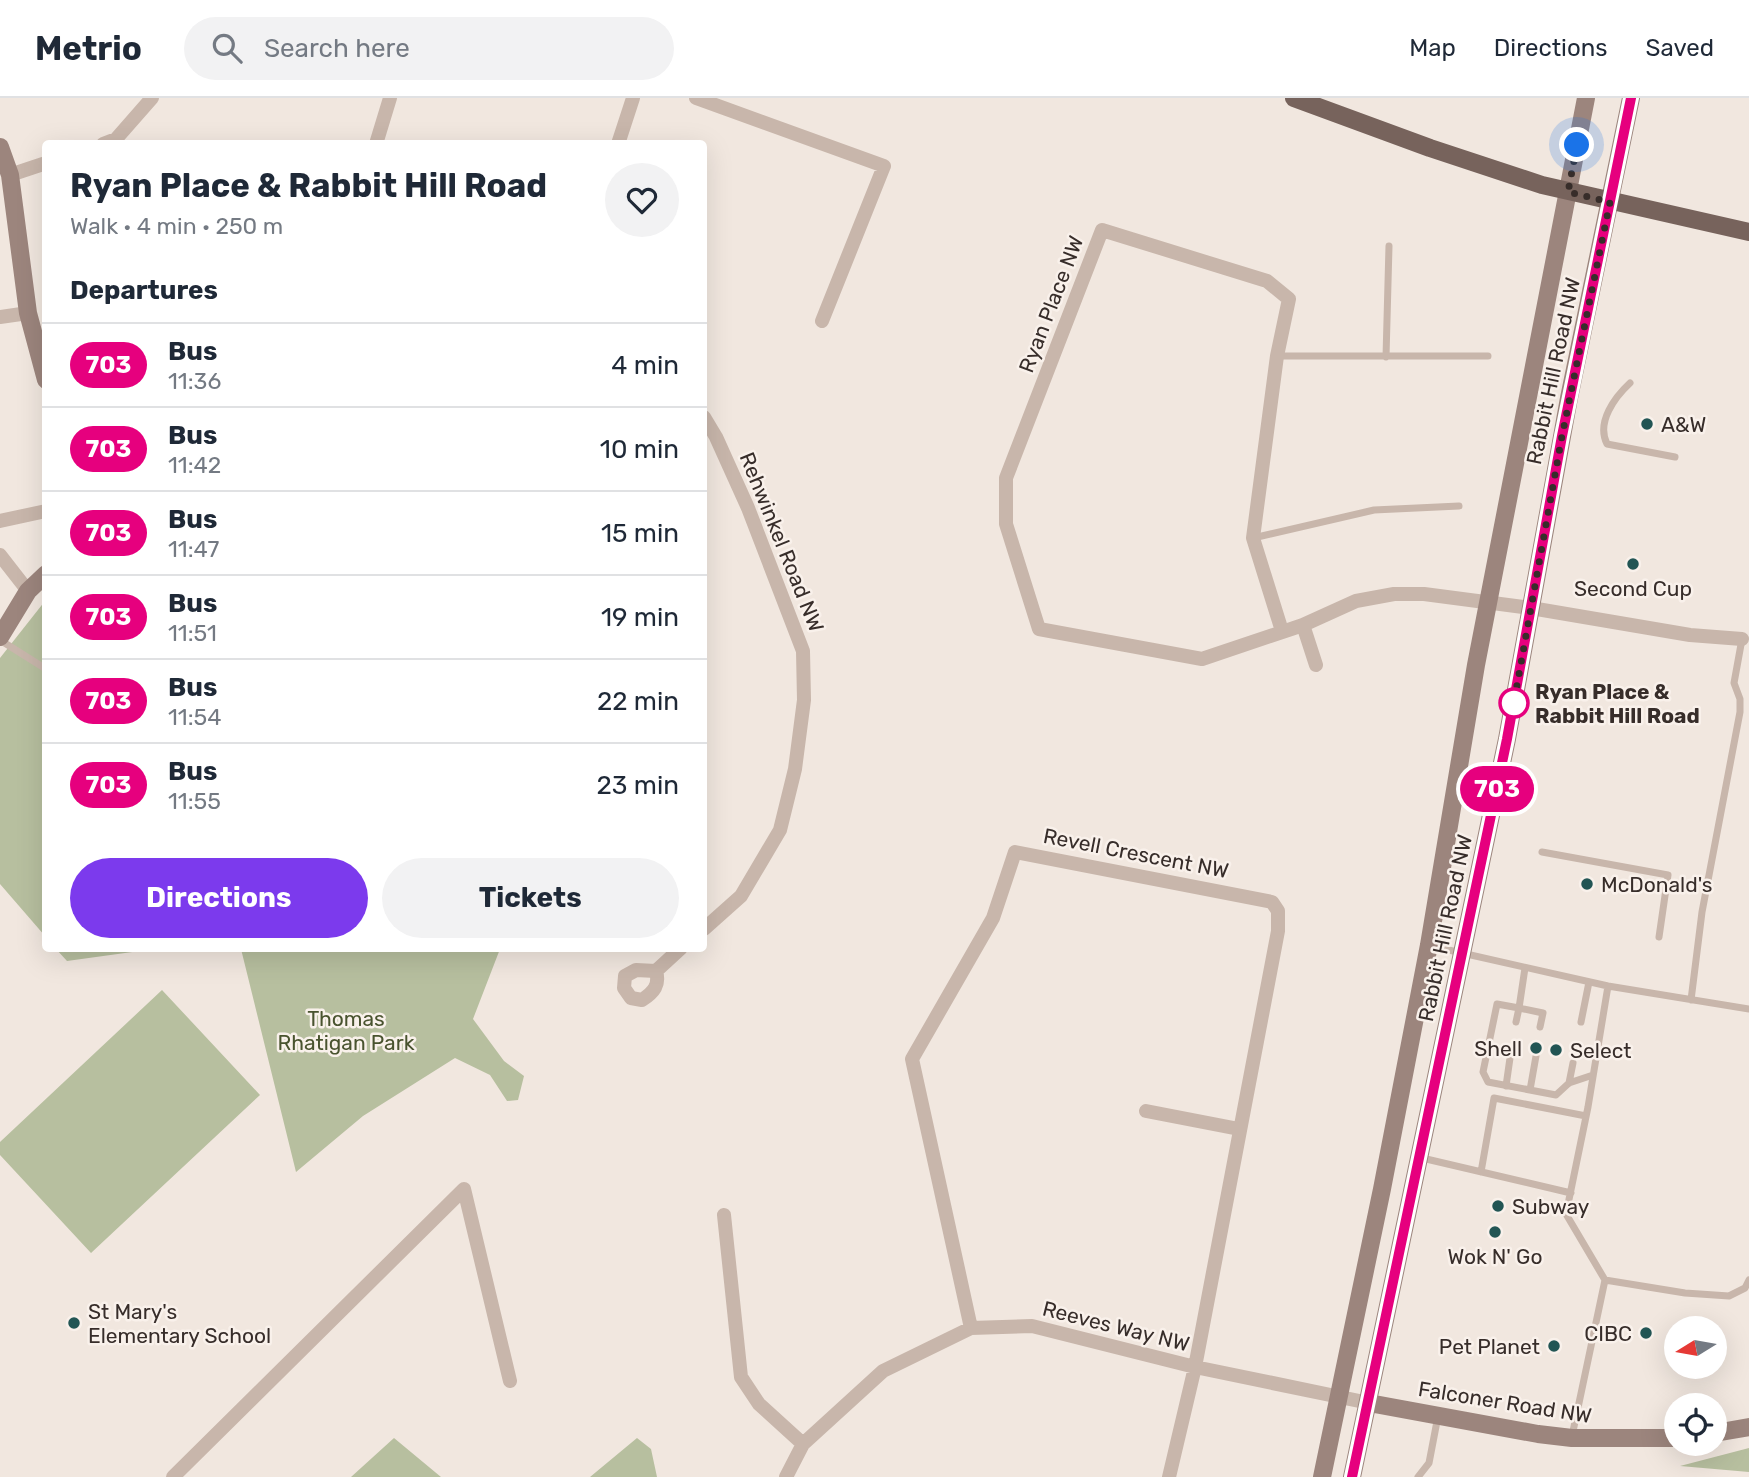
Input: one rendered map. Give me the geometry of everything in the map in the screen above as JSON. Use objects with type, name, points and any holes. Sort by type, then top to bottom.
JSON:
[{"type":"main road","points":[[1294,98],[1430,148],[1568,192],[1749,232]]},
{"type":"main road","name":"Rabbit Hill Road NW","points":[[1322,1477],[1429,945],[1489,602],[1586,98]]},
{"type":"main road","name":"Rabbit Hill Road NW","points":[[1352,1477],[1507,739],[1567,410],[1631,98]]},
{"type":"main road","points":[[0,147],[10,175],[28,313],[42,365]]},
{"type":"main road","points":[[0,638],[28,591],[42,578]]},
{"type":"main road","name":"Falconer Road NW","points":[[1369,1403],[1538,1434],[1572,1438],[1664,1438]]},
{"type":"main road","points":[[1727,1431],[1749,1427]]},
{"type":"street","points":[[113,140],[152,98]]},
{"type":"street","points":[[377,140],[390,98]]},
{"type":"street","points":[[619,140],[633,98]]},
{"type":"street","points":[[696,98],[884,166],[822,321]]},
{"type":"street","points":[[10,175],[42,164]]},
{"type":"street","name":"Ryan Place NW","points":[[1282,631],[1253,538],[1277,356],[1289,299],[1267,281],[1102,230],[1006,478],[1006,524],[1039,629],[1202,659],[1303,625],[1356,601],[1394,594],[1424,594],[1531,608],[1690,635],[1742,639]]},
{"type":"street","points":[[0,317],[28,313]]},
{"type":"street","name":"Rehwinkel Road NW","points":[[707,926],[741,896],[780,830],[795,769],[804,700],[803,651],[748,508],[710,440]]},
{"type":"street","points":[[0,522],[42,512]]},
{"type":"street","points":[[0,555],[28,591]]},
{"type":"street","points":[[1303,625],[1316,664]]},
{"type":"street","name":"Revell Crescent NW","points":[[971,1328],[912,1059],[993,918],[1015,852],[1264,899],[1276,906],[1278,931],[1195,1367],[1169,1477]]},
{"type":"street","points":[[656,971],[677,952]]},
{"type":"street","points":[[1146,1111],[1239,1129]]},
{"type":"street","points":[[173,1477],[464,1189],[510,1381]]},
{"type":"street","points":[[724,1215],[741,1377],[759,1404],[803,1444]]},
{"type":"street","name":"Reeves Way NW","points":[[786,1477],[803,1444],[883,1371],[971,1328],[1032,1326],[1195,1367],[1369,1403]]},
{"type":"lane","points":[[1386,357],[1389,246]]},
{"type":"lane","points":[[1277,356],[1488,356]]},
{"type":"lane","points":[[1630,383],[1615,397],[1610,406],[1604,432],[1607,443],[1675,457]]},
{"type":"lane","points":[[1253,538],[1374,510],[1458,506]]},
{"type":"lane","points":[[0,638],[42,666]]},
{"type":"lane","points":[[1691,1000],[1702,912],[1740,712],[1740,699],[1734,683],[1742,639]]},
{"type":"lane","points":[[1542,852],[1668,875],[1659,937]]},
{"type":"lane","points":[[1429,945],[1608,986],[1749,1009]]},
{"type":"lane","points":[[1516,1022],[1525,968]]},
{"type":"lane","points":[[1581,1022],[1589,982]]},
{"type":"lane","points":[[1572,1438],[1605,1280],[1566,1214],[1608,986]]},
{"type":"lane","points":[[1540,1027],[1543,1013],[1497,1004],[1483,1072],[1488,1082],[1556,1095],[1569,1083],[1593,1075]]},
{"type":"lane","points":[[1506,1086],[1511,1051]]},
{"type":"lane","points":[[1530,1090],[1536,1056]]},
{"type":"lane","points":[[1569,1083],[1573,1063]]},
{"type":"lane","points":[[1481,1172],[1497,1084]]},
{"type":"lane","points":[[1494,1098],[1586,1116]]},
{"type":"lane","points":[[1420,1157],[1571,1194]]},
{"type":"lane","points":[[1605,1280],[1685,1293],[1729,1296],[1745,1288],[1749,1280]]},
{"type":"lane","points":[[1419,1477],[1429,1463],[1438,1415]]},
{"type":"green space","points":[[42,605],[42,933],[0,884],[0,658]]},
{"type":"green space","points":[[59,952],[132,952],[67,961]]},
{"type":"green space","name":"Thomas Rhatigan Park","points":[[242,952],[499,952],[473,1019],[504,1061],[524,1076],[518,1100],[507,1101],[490,1075],[455,1058],[363,1116],[296,1172]]},
{"type":"green space","points":[[162,990],[260,1095],[91,1253],[0,1155],[0,1142]]},
{"type":"green space","points":[[394,1438],[441,1477],[351,1477]]},
{"type":"green space","points":[[637,1438],[651,1449],[657,1477],[590,1477]]},
{"type":"green space","points":[[1749,1448],[1749,1472],[1680,1466],[1727,1456],[1727,1454]]},
{"type":"bus line","name":"703","points":[[1352,1477],[1507,739],[1569,398],[1631,98]]},
{"type":"place","name":"A&W","points":[[1647,424]]},
{"type":"place","name":"Second Cup","points":[[1633,564]]},
{"type":"place","name":"Ryan Place & Rabbit Hill Road","points":[[1514,703]]},
{"type":"place","name":"McDonald's","points":[[1587,884]]},
{"type":"place","name":"Shell","points":[[1536,1048]]},
{"type":"place","name":"Select","points":[[1556,1050]]},
{"type":"place","name":"Subway","points":[[1498,1206]]},
{"type":"place","name":"Wok N' Go","points":[[1495,1232]]},
{"type":"place","name":"St Mary's Elementary School","points":[[74,1323]]},
{"type":"place","name":"CIBC","points":[[1646,1333]]},
{"type":"place","name":"Pet Planet","points":[[1554,1346]]},
{"type":"route","points":[[1514,703],[1512,713],[1569,398],[1610,202],[1568,192],[1577,145]]}]
